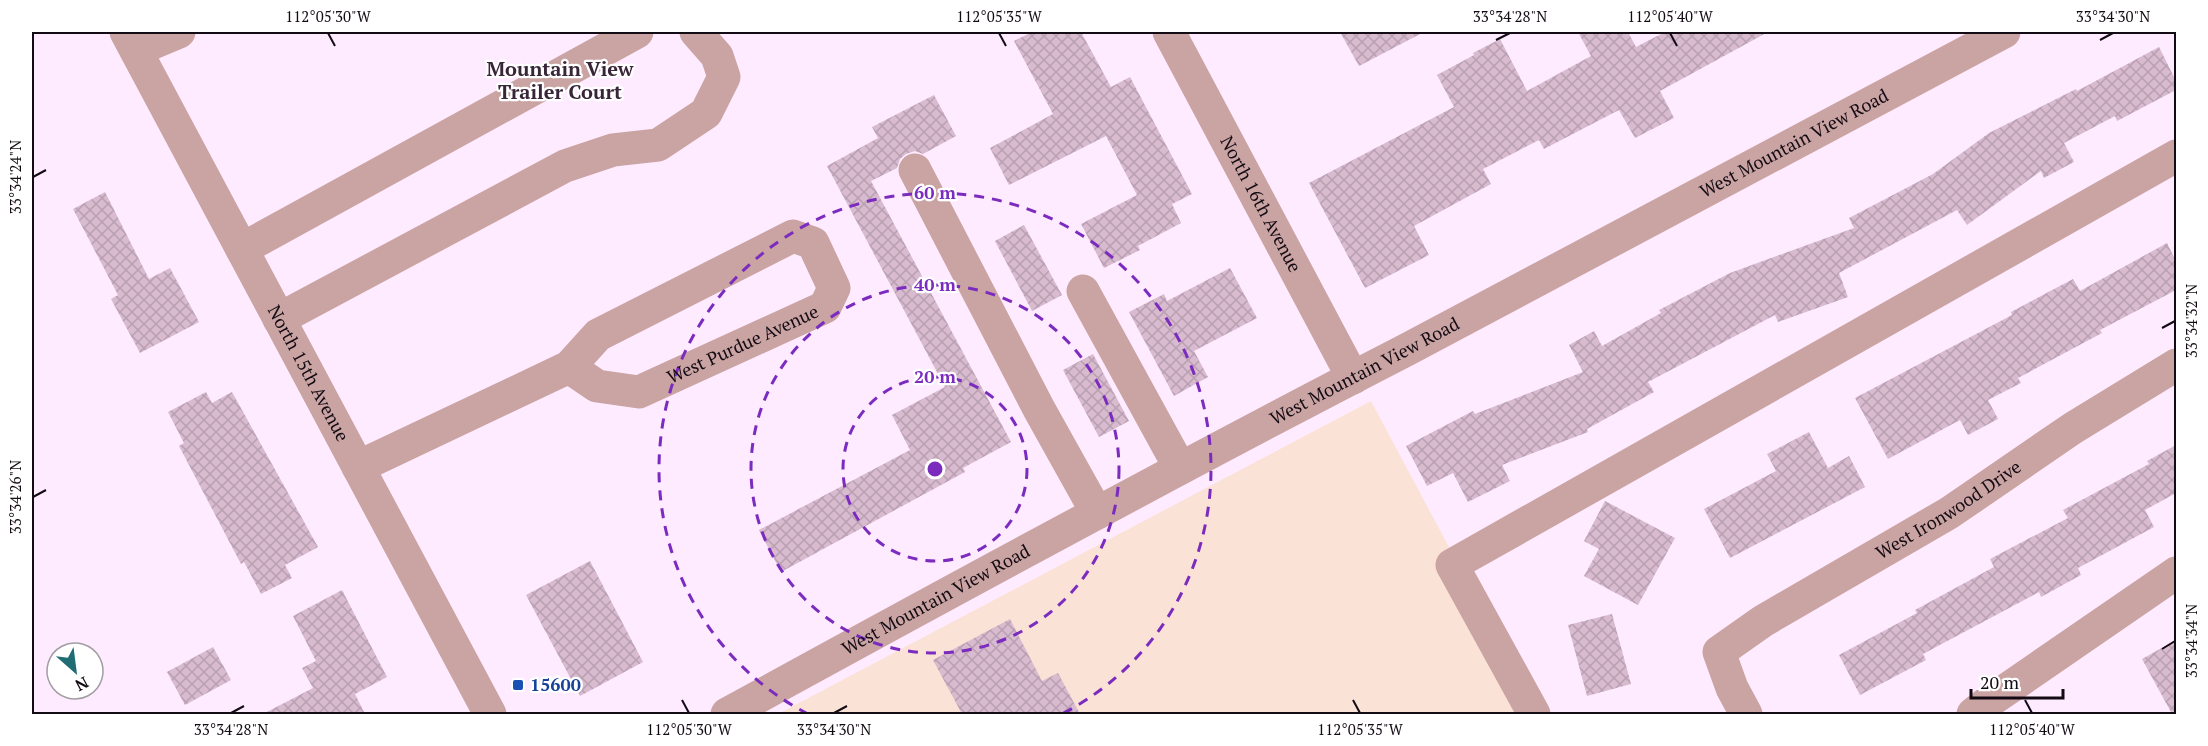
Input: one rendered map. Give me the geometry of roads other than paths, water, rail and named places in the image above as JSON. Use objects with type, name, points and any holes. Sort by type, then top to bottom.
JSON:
[{"type":"street","points":[[131,41],[179,32]]},
{"type":"street","points":[[242,249],[637,32]]},
{"type":"street","points":[[279,319],[565,166],[613,150],[658,145],[706,113],[724,78],[717,56],[696,32]]},
{"type":"street","name":"North 16th Avenue","points":[[1168,32],[1353,378]]},
{"type":"street","name":"West Mountain View Road","points":[[728,714],[1180,468],[2004,32]]},
{"type":"street","name":"North 15th Avenue","points":[[131,41],[490,714]]},
{"type":"street","points":[[1534,714],[1452,565],[2176,156]]},
{"type":"street","points":[[915,170],[1039,409],[1097,513]]},
{"type":"street","name":"West Purdue Avenue","points":[[358,467],[569,367],[598,334],[793,236],[813,243],[834,288],[825,308],[639,392],[597,386],[569,367]]},
{"type":"street","points":[[1083,291],[1180,468]]},
{"type":"street","name":"West Ironwood Drive","points":[[1746,714],[1732,688],[1719,652],[1763,621],[1949,513],[2073,428],[2176,365]]},
{"type":"street","points":[[1973,714],[2176,573]]},
{"type":"place","name":"15600","points":[[518,685]]},
{"type":"district","name":"Mountain View Trailer Court","points":[[560,80]]}]
